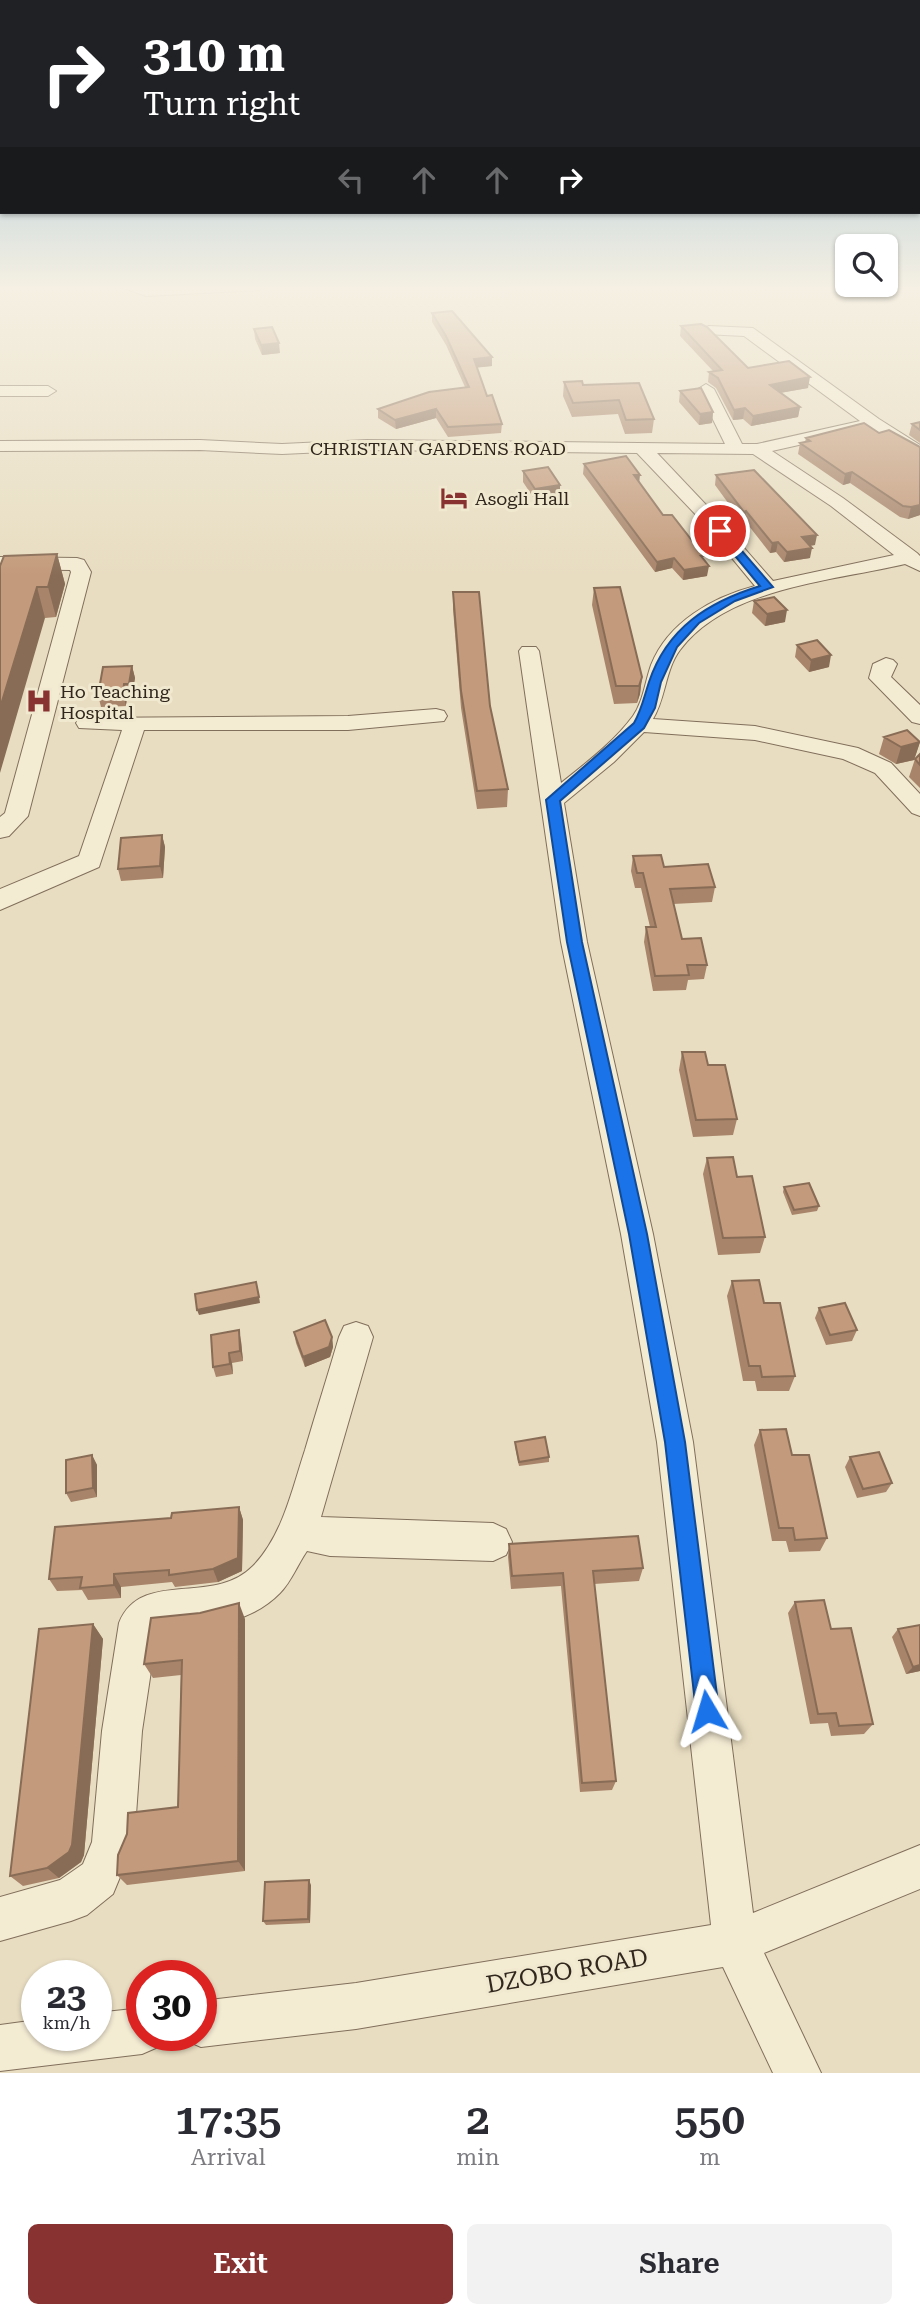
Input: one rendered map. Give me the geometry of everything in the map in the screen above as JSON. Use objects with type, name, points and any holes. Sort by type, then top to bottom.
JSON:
[{"type":"street","points":[[818,383],[873,423],[920,452]]},
{"type":"street","points":[[706,389],[736,449]]},
{"type":"street","points":[[0,391],[48,391]]},
{"type":"street","name":"CHRISTIAN GARDENS ROAD","points":[[0,446],[200,445],[282,449],[367,445],[757,449],[873,423]]},
{"type":"street","points":[[643,449],[704,513],[767,587]]},
{"type":"street","points":[[757,449],[837,502],[915,562]]},
{"type":"street","points":[[553,800],[639,725],[649,708],[662,665],[680,637],[695,621],[731,598],[767,587],[915,562]]},
{"type":"street","points":[[0,563],[78,564],[81,572],[16,816],[0,830]]},
{"type":"street","points":[[529,651],[574,942],[638,1234],[675,1442],[735,1943],[797,2073]]},
{"type":"street","points":[[886,664],[881,669],[880,678],[916,728]]},
{"type":"street","points":[[88,723],[348,723],[436,716]]},
{"type":"street","points":[[0,901],[90,861],[135,723]]},
{"type":"street","points":[[639,725],[755,733],[850,753],[883,768],[920,807]]},
{"type":"street","points":[[850,753],[885,743]]},
{"type":"street","points":[[0,1919],[71,1899],[97,1879],[113,1843],[122,1731],[138,1623],[148,1613],[237,1602],[267,1579],[298,1531],[356,1337]]},
{"type":"street","points":[[298,1531],[330,1537],[493,1542]]},
{"type":"street","name":"DZOBO ROAD","points":[[217,2023],[356,2006],[735,1943],[920,1867]]},
{"type":"street","points":[[0,2048],[126,2033]]},
{"type":"building","points":[[467,383],[482,383],[487,396],[492,395],[502,424],[448,427],[436,409],[395,420],[378,409],[429,392],[469,387]]},
{"type":"building","points":[[564,383],[582,383],[583,385],[639,383],[654,419],[626,420],[619,400],[573,403]]},
{"type":"building","points":[[720,383],[781,383],[770,385],[800,407],[753,416],[745,408],[734,410]]},
{"type":"building","points":[[701,388],[713,412],[700,414],[680,391]]},
{"type":"building","points":[[920,422],[920,430],[912,424]]},
{"type":"building","points":[[864,423],[879,433],[889,430],[920,447],[920,505],[903,506],[852,472],[845,474],[800,443],[810,441],[806,438]]},
{"type":"building","points":[[626,456],[640,475],[634,475],[663,515],[672,515],[709,566],[684,570],[674,558],[657,562],[584,464]]},
{"type":"building","points":[[548,467],[560,485],[535,489],[523,471]]},
{"type":"building","points":[[754,470],[817,535],[802,537],[812,548],[787,552],[778,542],[772,543],[716,475]]},
{"type":"building","points":[[57,554],[48,587],[37,587],[0,708],[0,566],[4,556]]},
{"type":"building","points":[[620,587],[642,677],[639,686],[616,686],[594,588]]},
{"type":"building","points":[[453,592],[479,592],[490,706],[508,789],[477,791],[461,691]]},
{"type":"building","points":[[774,597],[787,610],[767,614],[754,601]]},
{"type":"building","points":[[817,640],[831,655],[811,660],[797,645]]},
{"type":"building","points":[[132,666],[129,684],[124,684],[123,694],[98,695],[103,667]]},
{"type":"building","points":[[907,730],[920,742],[901,747],[884,737]]},
{"type":"building","points":[[162,835],[160,866],[118,869],[121,838]]},
{"type":"building","points":[[661,855],[664,867],[708,864],[715,887],[670,889],[682,939],[701,938],[707,965],[687,965],[689,975],[655,976],[646,927],[656,927],[643,873],[637,873],[633,856]]},
{"type":"building","points":[[682,1052],[705,1052],[708,1065],[725,1065],[737,1119],[696,1120]]},
{"type":"building","points":[[733,1157],[737,1177],[752,1176],[765,1237],[723,1238],[707,1158]]},
{"type":"building","points":[[809,1183],[819,1206],[794,1210],[784,1187]]},
{"type":"building","points":[[759,1280],[764,1303],[780,1303],[795,1376],[762,1377],[760,1366],[749,1366],[732,1281]]},
{"type":"building","points":[[256,1282],[259,1297],[197,1310],[195,1294]]},
{"type":"building","points":[[845,1303],[857,1330],[830,1335],[819,1308]]},
{"type":"building","points":[[325,1320],[332,1337],[329,1347],[303,1357],[294,1332]]},
{"type":"building","points":[[239,1330],[240,1351],[229,1353],[230,1364],[213,1367],[211,1335]]},
{"type":"building","points":[[786,1429],[792,1455],[809,1455],[827,1538],[795,1540],[793,1528],[779,1528],[760,1430]]},
{"type":"building","points":[[545,1437],[549,1457],[519,1462],[515,1442]]},
{"type":"building","points":[[879,1452],[892,1483],[863,1489],[850,1457]]},
{"type":"building","points":[[92,1455],[93,1488],[66,1493],[66,1460]]},
{"type":"building","points":[[239,1507],[238,1558],[213,1569],[169,1575],[169,1570],[114,1574],[114,1585],[80,1588],[82,1577],[49,1579],[55,1527],[171,1518],[172,1513]]},
{"type":"building","points":[[638,1536],[643,1568],[593,1571],[616,1781],[582,1783],[563,1573],[512,1576],[509,1544]]},
{"type":"building","points":[[824,1600],[831,1629],[851,1628],[873,1724],[839,1726],[836,1713],[818,1714],[795,1602]]},
{"type":"building","points":[[239,1603],[238,1861],[117,1875],[118,1855],[127,1834],[128,1813],[178,1807],[182,1660],[144,1664],[151,1618],[200,1613]]},
{"type":"building","points":[[93,1624],[72,1845],[69,1852],[47,1868],[10,1876],[39,1629]]},
{"type":"building","points":[[920,1625],[920,1665],[913,1667],[898,1629]]},
{"type":"building","points":[[309,1880],[308,1919],[263,1921],[265,1882]]},
{"type":"place","name":"Asogli Hall","points":[[454,498]]},
{"type":"place","name":"Ho Teaching Hospital","points":[[39,701]]},
{"type":"route","points":[[707,1711],[675,1442],[638,1234],[574,942],[553,800],[639,725],[649,708],[655,682],[672,646],[695,621],[731,598],[767,587],[720,531]]}]
